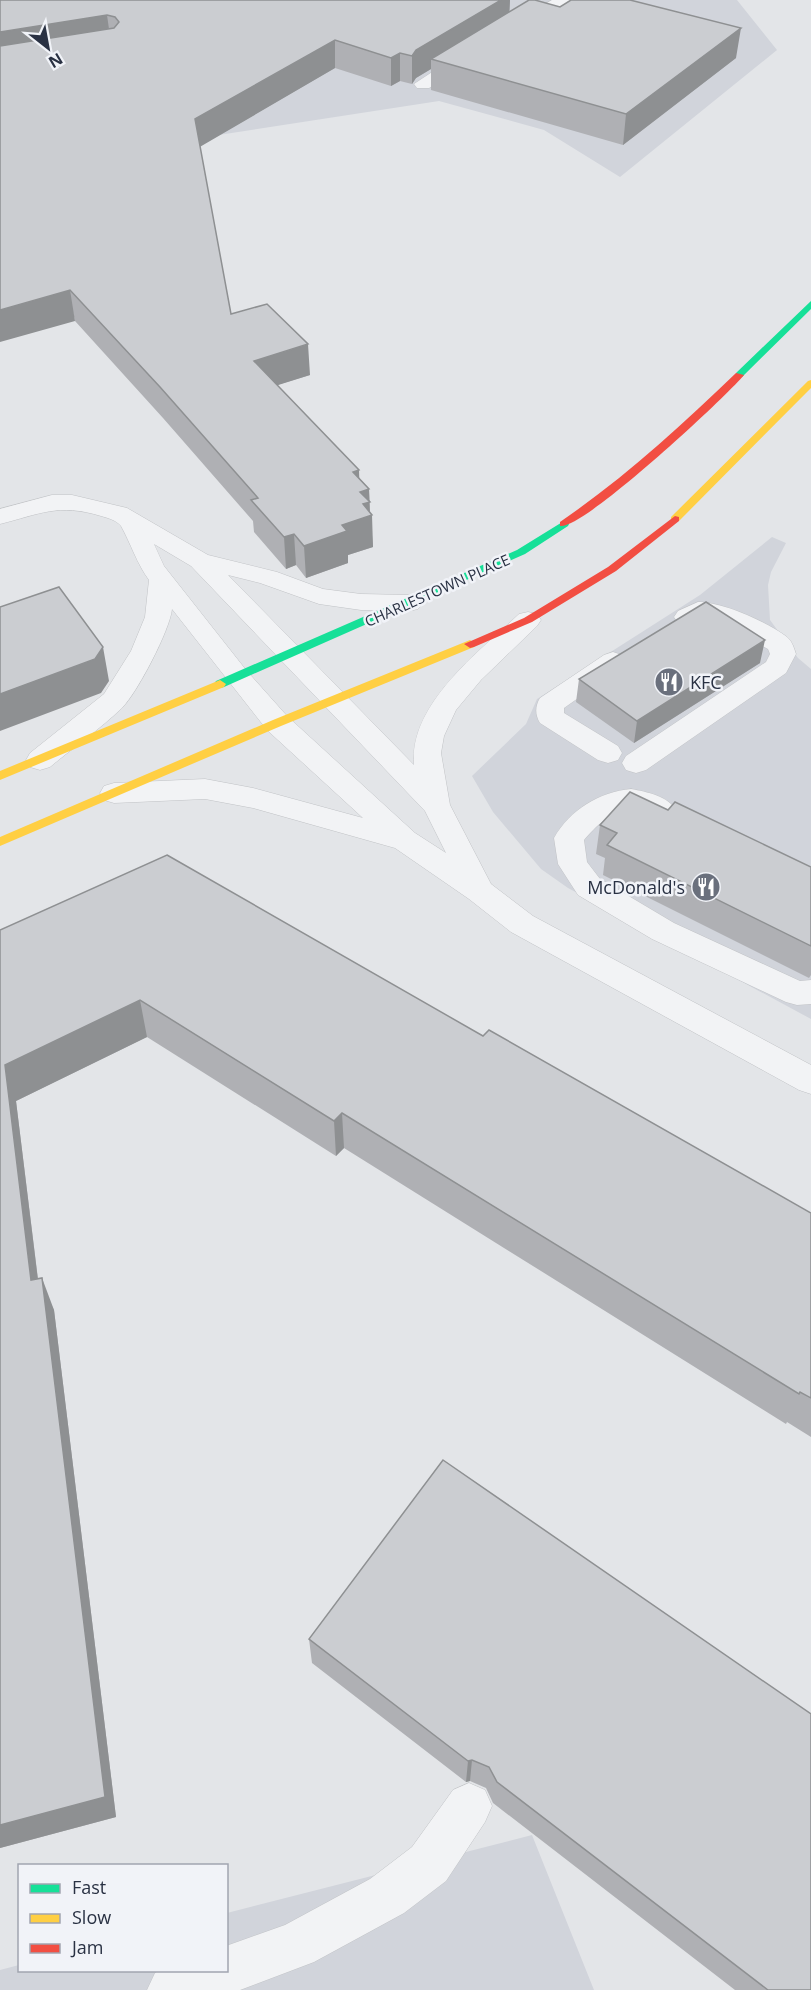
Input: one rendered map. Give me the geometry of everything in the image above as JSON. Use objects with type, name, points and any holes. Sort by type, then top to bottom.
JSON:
[{"type":"street","name":"CHARLESTOWN PLACE","points":[[0,776],[291,654],[521,552],[584,511],[684,429],[811,304]]},
{"type":"street","points":[[0,842],[334,699],[528,620],[612,569],[670,524],[811,383]]},
{"type":"street","points":[[228,1970],[297,1945],[387,1896],[429,1864],[469,1806]]},
{"type":"street","points":[[172,1990],[222,1972]]},
{"type":"lane","points":[[502,37],[563,0]]},
{"type":"lane","points":[[521,8],[541,13]]},
{"type":"lane","points":[[423,84],[482,48]]},
{"type":"lane","points":[[0,517],[52,502],[72,502],[117,513],[200,561],[436,805]]},
{"type":"lane","points":[[130,521],[153,568],[237,676],[277,723],[405,840],[480,891],[522,924],[811,1081]]},
{"type":"lane","points":[[200,561],[268,577],[319,596],[361,602],[409,603]]},
{"type":"lane","points":[[40,760],[114,700],[144,651],[158,617],[162,579]]},
{"type":"lane","points":[[636,763],[777,667],[783,654],[778,644],[766,636],[728,616],[711,610],[698,610],[667,629]]},
{"type":"lane","points":[[480,891],[436,805],[428,770],[430,737],[441,713],[460,688],[528,620]]},
{"type":"lane","points":[[608,753],[550,717],[550,704],[637,647]]},
{"type":"lane","points":[[114,793],[205,789],[254,798],[405,840]]},
{"type":"lane","points":[[683,820],[641,801],[619,800],[589,815],[569,838],[573,864],[589,887],[663,931],[796,993],[811,992]]},
{"type":"shaded area","points":[[76,0],[737,0],[777,50],[620,177],[544,130],[439,101],[69,158]]},
{"type":"shaded area","points":[[772,537],[786,543],[771,572],[768,585],[770,620],[798,658],[811,669],[811,1019],[568,888],[541,869],[493,812],[472,776],[526,724],[537,699],[700,595]]},
{"type":"shaded area","points":[[532,1835],[594,1990],[0,1990],[0,1970],[18,1965],[18,1972],[228,1972],[228,1913]]},
{"type":"building","points":[[0,0],[501,0],[416,50],[412,56],[400,53],[391,58],[335,40],[195,119],[231,314],[267,304],[308,344],[254,361],[359,470],[353,472],[369,489],[360,492],[370,502],[363,504],[372,515],[342,525],[347,531],[304,546],[294,534],[284,537],[251,500],[258,498],[70,290],[0,310],[0,46],[114,28],[119,22],[115,17],[107,15],[0,32]]},
{"type":"building","points":[[529,0],[560,7],[571,0],[630,0],[741,28],[626,114],[431,59]]},
{"type":"building","points":[[59,587],[103,647],[95,659],[0,694],[0,607]]},
{"type":"building","name":"KFC","points":[[706,602],[765,640],[637,721],[579,679]]},
{"type":"building","points":[[630,792],[668,810],[675,802],[811,867],[811,946],[607,845],[617,833],[600,825]]},
{"type":"building","points":[[167,855],[483,1036],[489,1030],[811,1213],[811,1398],[800,1392],[799,1394],[342,1113],[334,1121],[140,1000],[5,1065],[31,1280],[42,1278],[105,1797],[0,1825],[0,930]]},
{"type":"building","points":[[443,1460],[811,1714],[811,1990],[768,1990],[497,1782],[489,1767],[472,1760],[468,1761],[309,1639]]},
{"type":"traffic: fast","points":[[739,375],[811,304]]},
{"type":"traffic: fast","points":[[220,684],[521,552],[564,524]]},
{"type":"traffic: slow","points":[[675,519],[811,383]]},
{"type":"traffic: slow","points":[[0,842],[277,723],[470,644]]},
{"type":"traffic: slow","points":[[0,776],[220,684]]},
{"type":"traffic: jam","points":[[564,524],[633,472],[739,375]]},
{"type":"traffic: jam","points":[[470,644],[528,620],[612,569],[675,519]]},
{"type":"place","name":"KFC","points":[[669,682]]},
{"type":"place","name":"McDonald's","points":[[706,887]]}]
